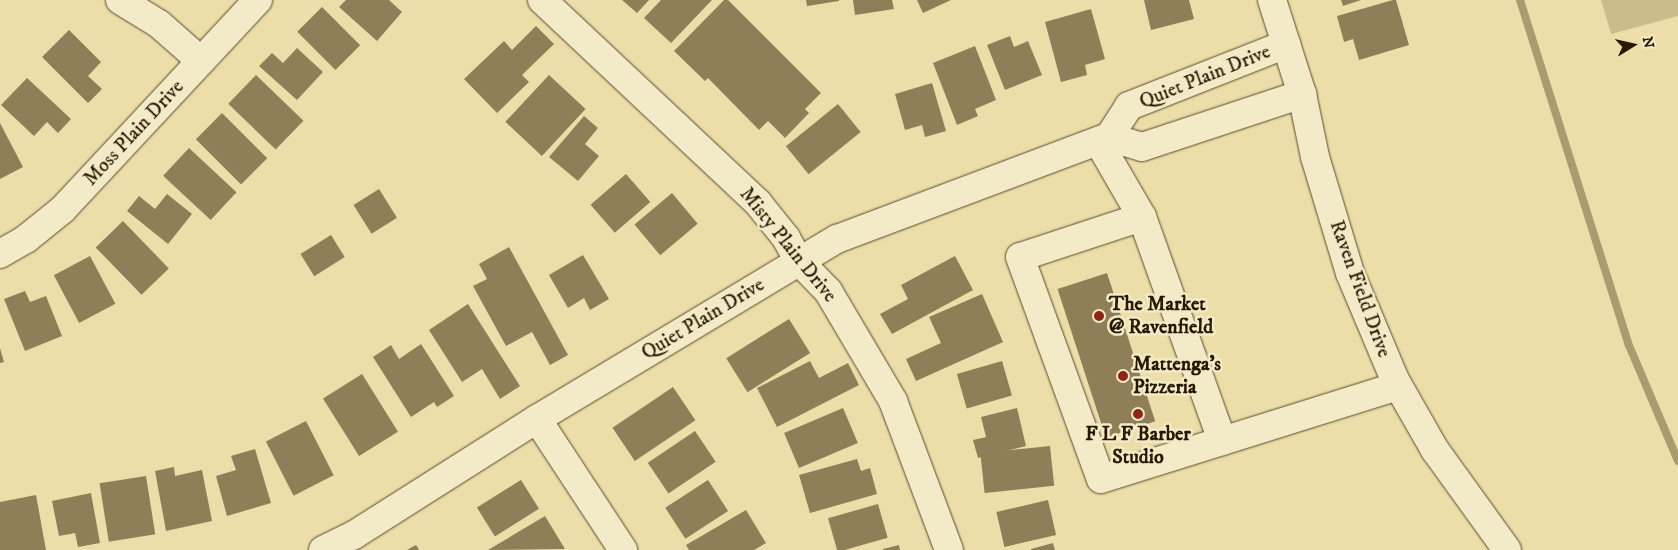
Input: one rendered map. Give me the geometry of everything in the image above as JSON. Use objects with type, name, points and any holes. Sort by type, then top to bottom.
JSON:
[{"type":"street","points":[[120,0],[159,24],[202,61]]},
{"type":"street","name":"Moss Plain Drive","points":[[0,254],[26,239],[62,210],[258,0]]},
{"type":"street","name":"Misty Plain Drive","points":[[542,0],[758,203],[786,238],[799,261],[828,291],[893,401],[949,550]]},
{"type":"street","name":"Raven Field Drive","points":[[1272,0],[1302,94],[1315,157],[1350,273],[1398,386],[1435,450],[1508,550]]},
{"type":"street","name":"Quiet Plain Drive","points":[[323,550],[401,507],[537,419],[837,240],[1104,139],[1129,106],[1286,44]]},
{"type":"street","points":[[1104,139],[1142,147],[1302,94]]},
{"type":"street","points":[[1104,139],[1142,216],[1222,441]]},
{"type":"street","points":[[1142,216],[1020,257],[1101,479],[1398,386]]},
{"type":"street","points":[[537,419],[623,550]]},
{"type":"shaded area","points":[[1601,0],[1678,0],[1678,16],[1611,34]]},
{"type":"building","points":[[346,0],[389,0],[402,12],[377,41],[339,7]]},
{"type":"building","points":[[622,0],[649,0],[637,13]]},
{"type":"building","points":[[661,0],[712,0],[671,43],[644,18]]},
{"type":"building","points":[[724,0],[728,0],[821,93],[805,109],[809,113],[785,138],[768,121],[759,130],[708,78],[705,81],[674,51]]},
{"type":"building","points":[[806,0],[839,0],[839,1],[807,6]]},
{"type":"building","points":[[853,0],[892,0],[894,9],[855,15]]},
{"type":"building","points":[[917,0],[951,0],[923,13]]},
{"type":"building","points":[[1144,0],[1189,0],[1194,19],[1151,30]]},
{"type":"building","points":[[1341,0],[1361,0],[1343,6]]},
{"type":"building","points":[[1396,0],[1409,45],[1359,60],[1353,39],[1344,42],[1337,16]]},
{"type":"building","points":[[322,7],[360,45],[335,70],[297,32]]},
{"type":"building","points":[[1091,9],[1105,59],[1085,65],[1087,75],[1061,82],[1045,22]]},
{"type":"building","points":[[536,26],[554,44],[522,75],[529,82],[497,113],[464,79],[504,41],[512,50]]},
{"type":"building","points":[[69,30],[101,62],[88,76],[102,89],[88,103],[42,57]]},
{"type":"building","points":[[1010,36],[1014,47],[1028,41],[1042,75],[1005,90],[987,45]]},
{"type":"building","points":[[975,46],[996,100],[975,109],[978,116],[957,125],[933,63]]},
{"type":"building","points":[[297,48],[323,72],[297,100],[259,66],[272,53],[283,63]]},
{"type":"building","points":[[256,75],[303,121],[276,150],[228,104]]},
{"type":"building","points":[[549,75],[586,109],[542,156],[505,122]]},
{"type":"building","points":[[27,78],[71,119],[58,133],[47,122],[34,136],[1,105]]},
{"type":"building","points":[[932,83],[946,131],[925,137],[922,125],[905,130],[895,94]]},
{"type":"building","points":[[838,104],[861,132],[809,174],[786,146]]},
{"type":"building","points":[[222,113],[267,158],[241,184],[196,139]]},
{"type":"building","points":[[584,116],[598,128],[585,144],[599,156],[578,181],[549,157]]},
{"type":"building","points":[[0,123],[23,167],[0,179]]},
{"type":"building","points":[[189,148],[237,192],[211,220],[163,176]]},
{"type":"building","points":[[626,174],[650,202],[615,233],[591,205]]},
{"type":"building","points":[[379,189],[397,218],[372,234],[354,205]]},
{"type":"building","points":[[672,193],[698,224],[660,255],[634,224]]},
{"type":"building","points":[[167,194],[192,214],[168,244],[127,211],[139,196],[155,209]]},
{"type":"building","points":[[123,221],[169,268],[142,295],[96,247]]},
{"type":"building","points":[[331,235],[345,257],[314,276],[300,254]]},
{"type":"building","points":[[509,247],[568,355],[550,365],[532,332],[506,346],[473,286],[487,279],[479,264]]},
{"type":"building","points":[[583,255],[609,299],[590,310],[584,298],[568,308],[549,275]]},
{"type":"building","points":[[90,256],[115,304],[79,323],[54,275]]},
{"type":"building","points":[[955,256],[973,290],[892,334],[880,314],[908,299],[901,285]]},
{"type":"building","points":[[1107,273],[1155,421],[1106,437],[1058,289]]},
{"type":"building","points":[[25,291],[30,302],[46,296],[62,336],[25,351],[4,299]]},
{"type":"building","points":[[982,294],[1003,342],[916,381],[906,359],[941,343],[929,317]]},
{"type":"building","points":[[468,304],[520,386],[500,399],[482,369],[462,382],[429,330]]},
{"type":"building","points":[[789,319],[810,353],[747,392],[726,358]]},
{"type":"building","points":[[421,344],[454,396],[437,407],[434,402],[411,417],[373,357],[391,345],[399,359]]},
{"type":"building","points":[[0,348],[4,362],[0,363]]},
{"type":"building","points":[[810,361],[819,378],[848,363],[859,385],[777,427],[757,388]]},
{"type":"building","points":[[1002,361],[1012,396],[967,409],[957,374]]},
{"type":"building","points":[[362,374],[398,432],[359,456],[323,398]]},
{"type":"building","points":[[673,387],[695,420],[635,461],[612,428]]},
{"type":"building","points":[[843,408],[858,443],[799,468],[784,433]]},
{"type":"building","points":[[1017,408],[1026,446],[978,458],[973,440],[986,437],[981,417]]},
{"type":"building","points":[[306,421],[334,475],[294,496],[266,441]]},
{"type":"building","points":[[695,431],[716,462],[668,494],[648,463]]},
{"type":"building","points":[[1050,446],[1054,486],[985,493],[980,453]]},
{"type":"building","points":[[255,449],[271,503],[227,516],[216,476],[236,470],[231,456]]},
{"type":"building","points":[[857,459],[861,471],[870,468],[877,494],[810,513],[799,475]]},
{"type":"building","points":[[174,467],[175,476],[202,470],[212,521],[166,531],[155,471]]},
{"type":"building","points":[[146,476],[155,534],[109,542],[100,483]]},
{"type":"building","points":[[521,480],[539,509],[495,536],[477,508]]},
{"type":"building","points":[[708,480],[728,511],[685,539],[665,508]]},
{"type":"building","points":[[91,493],[100,543],[78,547],[75,533],[59,536],[52,501]]},
{"type":"building","points":[[36,495],[46,550],[0,550],[0,502]]},
{"type":"building","points":[[1048,500],[1056,535],[1004,547],[996,512]]},
{"type":"building","points":[[878,504],[888,538],[845,550],[837,550],[828,518]]},
{"type":"building","points":[[746,510],[766,543],[754,550],[689,550],[686,545]]},
{"type":"building","points":[[545,516],[565,549],[488,550]]},
{"type":"building","points":[[1053,543],[1055,550],[1031,550],[1031,549]]},
{"type":"building","points":[[416,545],[419,550],[407,550]]},
{"type":"building","points":[[899,545],[900,550],[883,550],[883,549]]},
{"type":"waterway","points":[[1520,0],[1628,343],[1678,461]]},
{"type":"place","name":"The Market @ Ravenfield","points":[[1099,316]]},
{"type":"place","name":"Mattenga’s Pizzeria","points":[[1123,376]]},
{"type":"place","name":"F L F Barber Studio","points":[[1138,414]]}]
